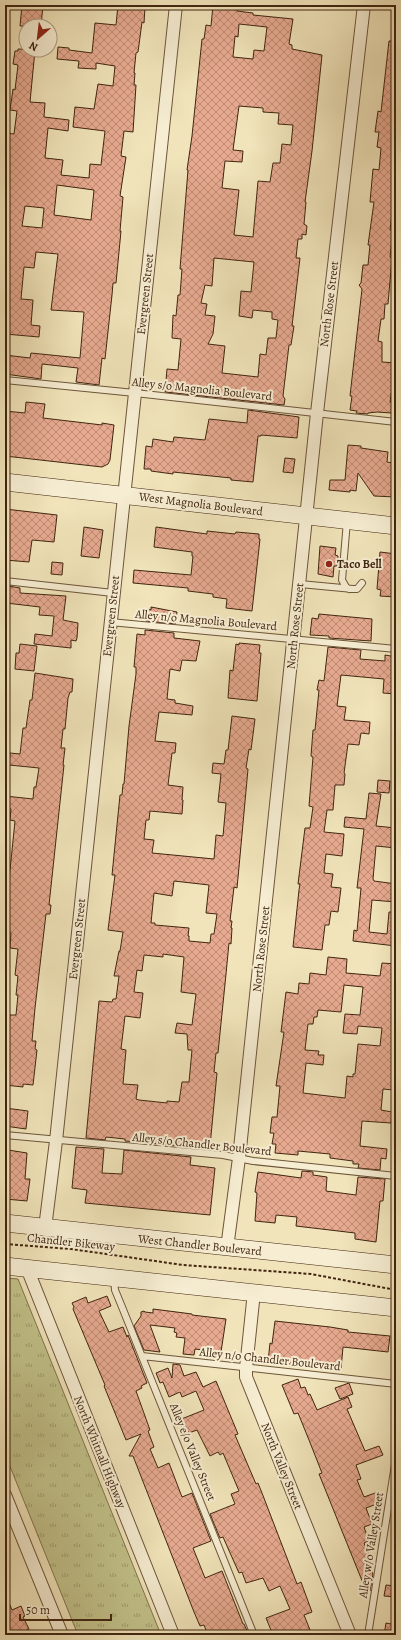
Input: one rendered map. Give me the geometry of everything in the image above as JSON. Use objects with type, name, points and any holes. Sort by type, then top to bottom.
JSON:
[{"type":"main road","name":"West Magnolia Boulevard","points":[[5,482],[396,526]]},
{"type":"main road","name":"West Chandler Boulevard","points":[[5,1223],[396,1265]]},
{"type":"main road","points":[[5,1266],[396,1308]]},
{"type":"street","name":"Evergreen Street","points":[[45,1228],[56,1141],[176,5]]},
{"type":"street","name":"North Rose Street","points":[[227,1248],[239,1158],[317,413],[364,5]]},
{"type":"street","name":"North Whitnall Highway","points":[[27,1268],[173,1635]]},
{"type":"street","name":"North Valley Street","points":[[254,1292],[246,1377],[350,1635]]},
{"type":"street","points":[[5,1495],[62,1635]]},
{"type":"lane","name":"Alley s/o Magnolia Boulevard","points":[[5,380],[396,422]]},
{"type":"lane","points":[[347,520],[342,580],[349,589]]},
{"type":"lane","points":[[5,581],[113,592]]},
{"type":"lane","points":[[300,584],[357,589],[362,583]]},
{"type":"lane","name":"Alley n/o Magnolia Boulevard","points":[[110,622],[396,650]]},
{"type":"lane","name":"Alley s/o Chandler Boulevard","points":[[5,1135],[56,1141],[223,1155],[396,1176]]},
{"type":"lane","name":"Alley e/o Valley Street","points":[[114,1277],[115,1290],[254,1635]]},
{"type":"lane","name":"Alley n/o Chandler Boulevard","points":[[142,1356],[396,1384]]},
{"type":"lane","name":"Alley w/o Valley Street","points":[[368,1635],[396,1458]]},
{"type":"path","name":"Chandler Bikeway","points":[[5,1244],[71,1249],[183,1265],[312,1274],[396,1290]]},
{"type":"green space","points":[[5,1278],[18,1279],[161,1635],[78,1635],[5,1454]]},
{"type":"building","points":[[22,5],[43,5],[42,18],[21,18]]},
{"type":"building","points":[[118,5],[145,7],[144,23],[142,22],[134,73],[134,85],[136,85],[133,132],[124,131],[121,156],[126,157],[120,196],[123,197],[116,283],[113,283],[105,359],[102,358],[99,385],[76,382],[78,368],[42,364],[41,379],[5,374],[5,355],[30,358],[31,353],[80,358],[84,312],[51,310],[58,254],[36,252],[34,268],[24,267],[21,299],[33,300],[31,325],[40,326],[39,337],[5,334],[5,185],[8,152],[5,151],[5,143],[6,133],[14,134],[17,111],[10,110],[13,89],[15,90],[18,65],[13,64],[15,51],[18,51],[18,58],[34,58],[30,102],[45,103],[44,117],[69,120],[68,131],[48,128],[45,158],[63,160],[61,175],[89,178],[90,164],[101,165],[105,131],[73,127],[75,107],[94,109],[98,84],[113,86],[115,66],[96,63],[96,69],[78,68],[79,61],[57,59],[58,47],[92,53],[95,23],[116,25]],"holes":[[[57,185],[94,190],[91,220],[54,215]],[[25,206],[44,208],[42,228],[22,226]]]},
{"type":"building","points":[[213,5],[238,5],[237,11],[253,13],[253,15],[293,19],[289,44],[292,45],[292,49],[322,55],[305,202],[304,224],[307,226],[306,235],[302,234],[302,239],[298,239],[296,258],[300,258],[292,326],[294,326],[291,345],[289,345],[283,396],[285,399],[284,405],[165,392],[167,369],[178,370],[181,339],[172,338],[173,315],[176,316],[178,295],[180,295],[182,269],[180,269],[187,170],[202,39],[204,39],[206,25],[211,26]],"holes":[[[239,24],[267,27],[264,51],[254,50],[253,59],[233,57],[235,36],[238,37]],[[239,106],[263,108],[263,112],[279,113],[278,124],[293,125],[291,145],[282,144],[280,163],[273,163],[270,182],[258,181],[253,237],[234,235],[239,190],[222,188],[225,161],[242,162],[243,151],[233,150]],[[214,258],[254,262],[251,292],[241,291],[239,316],[252,318],[253,310],[272,312],[272,319],[278,320],[276,338],[268,338],[266,355],[260,354],[258,377],[222,373],[225,346],[208,344],[213,334],[215,316],[205,315],[207,304],[201,303],[205,285],[212,286]]]},
{"type":"building","points":[[389,41],[396,41],[396,206],[393,205],[390,230],[393,231],[390,257],[392,258],[388,304],[385,304],[384,319],[381,319],[378,341],[382,342],[382,362],[396,363],[396,375],[394,375],[390,402],[393,402],[391,413],[377,412],[368,414],[356,413],[357,411],[350,410],[352,396],[350,396],[362,289],[359,285],[361,283],[363,265],[368,265],[370,245],[368,245],[374,202],[370,202],[373,169],[379,170],[381,148],[377,147],[379,132],[375,132],[378,111],[381,112]]},
{"type":"building","points":[[26,402],[45,404],[43,418],[114,425],[110,460],[108,464],[102,467],[5,456],[5,411],[25,413]]},
{"type":"building","points":[[248,410],[299,417],[297,438],[258,436],[253,482],[231,480],[231,478],[173,472],[173,474],[144,469],[146,446],[152,447],[153,439],[173,442],[174,437],[205,440],[209,419],[247,423]]},
{"type":"building","points":[[348,445],[361,446],[361,448],[388,452],[387,462],[393,463],[392,475],[396,475],[396,497],[374,496],[358,473],[356,491],[350,490],[350,492],[329,490],[330,480],[345,480]]},
{"type":"building","points":[[285,458],[295,459],[293,473],[283,472]]},
{"type":"building","points":[[5,509],[57,515],[54,542],[32,540],[29,562],[5,560]]},
{"type":"building","points":[[84,527],[103,530],[99,558],[81,556]]},
{"type":"building","points":[[156,527],[207,534],[207,531],[235,534],[236,532],[259,534],[260,539],[252,611],[226,608],[227,599],[213,597],[213,594],[188,591],[188,588],[133,583],[134,570],[191,575],[192,552],[154,547]]},
{"type":"building","points":[[320,546],[336,548],[335,555],[338,556],[337,566],[334,566],[333,577],[318,574]]},
{"type":"building","points":[[380,552],[396,554],[396,597],[380,596],[381,590],[377,589]]},
{"type":"building","points":[[52,562],[63,563],[62,575],[51,574]]},
{"type":"building","points":[[8,586],[20,588],[20,593],[66,596],[63,620],[78,623],[77,638],[76,641],[71,640],[71,648],[34,644],[35,634],[52,636],[54,616],[39,615],[40,607],[6,603]]},
{"type":"building","points":[[151,607],[177,612],[175,624],[146,621],[148,609],[151,610]]},
{"type":"building","points":[[319,614],[372,619],[371,641],[310,635],[312,618],[318,619]]},
{"type":"building","points":[[145,630],[174,633],[174,638],[200,641],[196,661],[182,660],[180,671],[170,669],[167,699],[175,700],[175,703],[193,706],[192,715],[159,712],[155,741],[176,743],[175,753],[172,753],[168,785],[183,787],[183,800],[182,814],[150,811],[149,820],[146,820],[144,839],[154,840],[152,853],[214,859],[216,835],[223,836],[226,803],[218,802],[221,774],[212,773],[213,763],[224,764],[226,750],[228,750],[232,716],[255,719],[251,750],[249,749],[246,768],[248,769],[237,888],[234,887],[230,921],[232,921],[231,944],[229,943],[218,1053],[216,1053],[214,1072],[217,1073],[210,1146],[205,1148],[125,1141],[125,1139],[106,1137],[105,1140],[86,1138],[99,1001],[112,1002],[113,999],[116,999],[119,976],[114,976],[123,932],[108,930],[115,875],[112,875],[120,795],[122,795],[124,784],[129,726],[136,674],[136,667],[134,667],[137,634],[145,635]],"holes":[[[174,881],[209,885],[206,913],[217,914],[214,934],[211,934],[210,943],[189,941],[189,928],[155,925],[155,923],[151,923],[154,893],[172,896]],[[163,954],[184,957],[181,992],[196,994],[192,1025],[177,1023],[175,1033],[187,1034],[188,1050],[192,1050],[189,1082],[182,1082],[179,1102],[167,1101],[167,1103],[136,1099],[138,1085],[123,1084],[126,1050],[121,1049],[125,1016],[140,1018],[143,993],[134,992],[137,970],[142,971],[144,955],[163,957]]]},
{"type":"building","points":[[239,643],[260,645],[259,653],[261,653],[257,701],[228,698],[230,670],[233,671],[236,644],[239,645]]},
{"type":"building","points":[[20,644],[37,646],[34,671],[15,669],[16,653],[19,653]]},
{"type":"building","points":[[328,647],[361,650],[360,659],[385,661],[385,655],[396,657],[396,694],[383,693],[384,679],[341,675],[337,706],[346,707],[344,720],[370,722],[369,734],[361,733],[359,745],[348,744],[344,785],[335,785],[333,810],[327,810],[324,832],[344,834],[342,856],[326,854],[324,873],[333,874],[331,887],[341,888],[338,912],[331,911],[329,925],[325,925],[322,950],[293,947],[300,884],[298,884],[305,828],[310,828],[313,807],[309,806],[313,757],[311,756],[313,730],[315,730],[319,690],[317,690],[319,680],[324,681]]},
{"type":"building","points":[[35,673],[73,679],[72,692],[70,692],[68,698],[65,729],[63,729],[61,748],[65,748],[64,765],[49,905],[51,905],[50,914],[46,914],[35,1008],[32,1041],[36,1041],[35,1049],[37,1050],[33,1085],[23,1084],[23,1087],[5,1085],[5,1041],[7,1023],[9,1023],[10,1015],[16,1015],[18,995],[16,995],[18,976],[15,975],[18,949],[10,948],[11,933],[5,932],[5,889],[6,880],[9,880],[15,821],[10,820],[11,809],[5,808],[5,796],[33,799],[34,787],[36,787],[39,768],[9,765],[10,753],[20,754],[23,728],[26,728],[30,700],[32,700]]},
{"type":"building","points":[[378,780],[390,781],[389,793],[377,792]]},
{"type":"building","points":[[369,793],[381,794],[376,826],[396,828],[396,848],[376,846],[373,879],[374,881],[396,884],[396,902],[372,900],[369,932],[387,934],[389,912],[396,912],[396,946],[353,941],[354,930],[357,931],[361,888],[357,888],[364,829],[344,827],[345,817],[366,819]]},
{"type":"building","points":[[328,957],[347,959],[346,973],[380,976],[382,963],[396,964],[396,1042],[392,1080],[394,1081],[393,1090],[383,1089],[381,1110],[392,1112],[391,1123],[362,1121],[360,1146],[387,1149],[386,1159],[381,1158],[380,1170],[358,1168],[359,1164],[353,1164],[353,1161],[330,1158],[330,1154],[298,1151],[298,1155],[275,1153],[276,1144],[272,1144],[274,1133],[270,1133],[272,1117],[277,1117],[280,1086],[276,1086],[284,1032],[281,1032],[286,992],[298,994],[299,983],[309,984],[310,973],[326,975]],"holes":[[[344,985],[363,987],[360,1015],[345,1014],[343,1033],[357,1034],[358,1026],[382,1028],[380,1046],[358,1044],[355,1074],[353,1074],[353,1077],[347,1076],[345,1098],[303,1093],[306,1063],[323,1065],[324,1055],[318,1055],[319,1051],[305,1050],[308,1024],[313,1024],[314,1017],[317,1017],[318,1010],[341,1012]]]},
{"type":"building","points":[[5,1108],[28,1111],[26,1129],[5,1126]]},
{"type":"building","points":[[76,1147],[104,1149],[102,1173],[122,1174],[124,1150],[191,1157],[190,1165],[215,1168],[210,1215],[85,1203],[87,1190],[72,1188]]},
{"type":"building","points":[[8,1150],[27,1153],[25,1179],[30,1179],[27,1201],[5,1199],[5,1152],[8,1153]]},
{"type":"building","points":[[302,1171],[313,1172],[313,1175],[327,1177],[326,1191],[356,1195],[358,1177],[385,1179],[383,1201],[380,1201],[376,1242],[355,1239],[355,1233],[296,1226],[297,1217],[276,1215],[275,1223],[255,1221],[257,1193],[255,1192],[258,1172],[301,1178]]},
{"type":"building","points":[[107,1296],[111,1306],[99,1311],[109,1332],[123,1327],[127,1337],[128,1335],[147,1383],[136,1391],[150,1430],[148,1431],[154,1447],[150,1449],[158,1468],[169,1463],[182,1497],[192,1493],[211,1541],[193,1548],[205,1578],[222,1571],[248,1633],[242,1635],[208,1635],[204,1625],[200,1626],[194,1612],[133,1456],[129,1456],[141,1434],[126,1440],[73,1309],[74,1307],[72,1303],[86,1297],[88,1303]]},
{"type":"building","points":[[153,1309],[226,1319],[221,1352],[195,1349],[194,1355],[183,1354],[185,1338],[176,1337],[177,1333],[174,1332],[175,1328],[150,1325],[160,1352],[144,1350],[134,1326],[141,1316],[141,1312],[144,1311],[153,1313]]},
{"type":"building","points":[[275,1321],[330,1327],[348,1330],[348,1332],[390,1336],[388,1352],[343,1347],[341,1369],[268,1362],[270,1343],[272,1344]]},
{"type":"building","points":[[173,1364],[180,1365],[184,1376],[196,1372],[203,1387],[216,1381],[238,1434],[235,1435],[256,1484],[258,1483],[297,1584],[301,1582],[312,1612],[304,1615],[312,1635],[273,1635],[266,1618],[290,1609],[280,1586],[269,1591],[263,1578],[246,1583],[242,1572],[239,1573],[223,1537],[220,1538],[210,1514],[235,1504],[231,1494],[239,1491],[223,1453],[220,1455],[218,1452],[210,1456],[197,1430],[189,1433],[187,1430],[183,1431],[179,1420],[204,1410],[196,1391],[182,1397],[180,1392],[169,1397],[163,1382],[160,1383],[156,1373],[168,1368],[172,1378]]},
{"type":"building","points":[[298,1379],[301,1388],[305,1387],[308,1395],[310,1394],[317,1410],[348,1397],[352,1407],[347,1409],[365,1451],[379,1446],[383,1455],[356,1465],[361,1479],[357,1480],[364,1497],[378,1492],[382,1502],[366,1508],[372,1524],[364,1527],[369,1541],[364,1543],[373,1565],[370,1567],[373,1574],[370,1591],[367,1593],[319,1474],[322,1473],[298,1413],[294,1414],[282,1385]]},
{"type":"building","points":[[349,1383],[353,1394],[340,1399],[335,1388]]},
{"type":"building","points":[[386,1585],[396,1586],[396,1597],[384,1596]]},
{"type":"building","points":[[5,1593],[12,1610],[21,1606],[25,1616],[23,1617],[29,1629],[16,1635],[5,1635]]},
{"type":"building","points":[[386,1623],[396,1625],[396,1635],[384,1635]]},
{"type":"place","name":"Taco Bell","points":[[329,564]]}]
